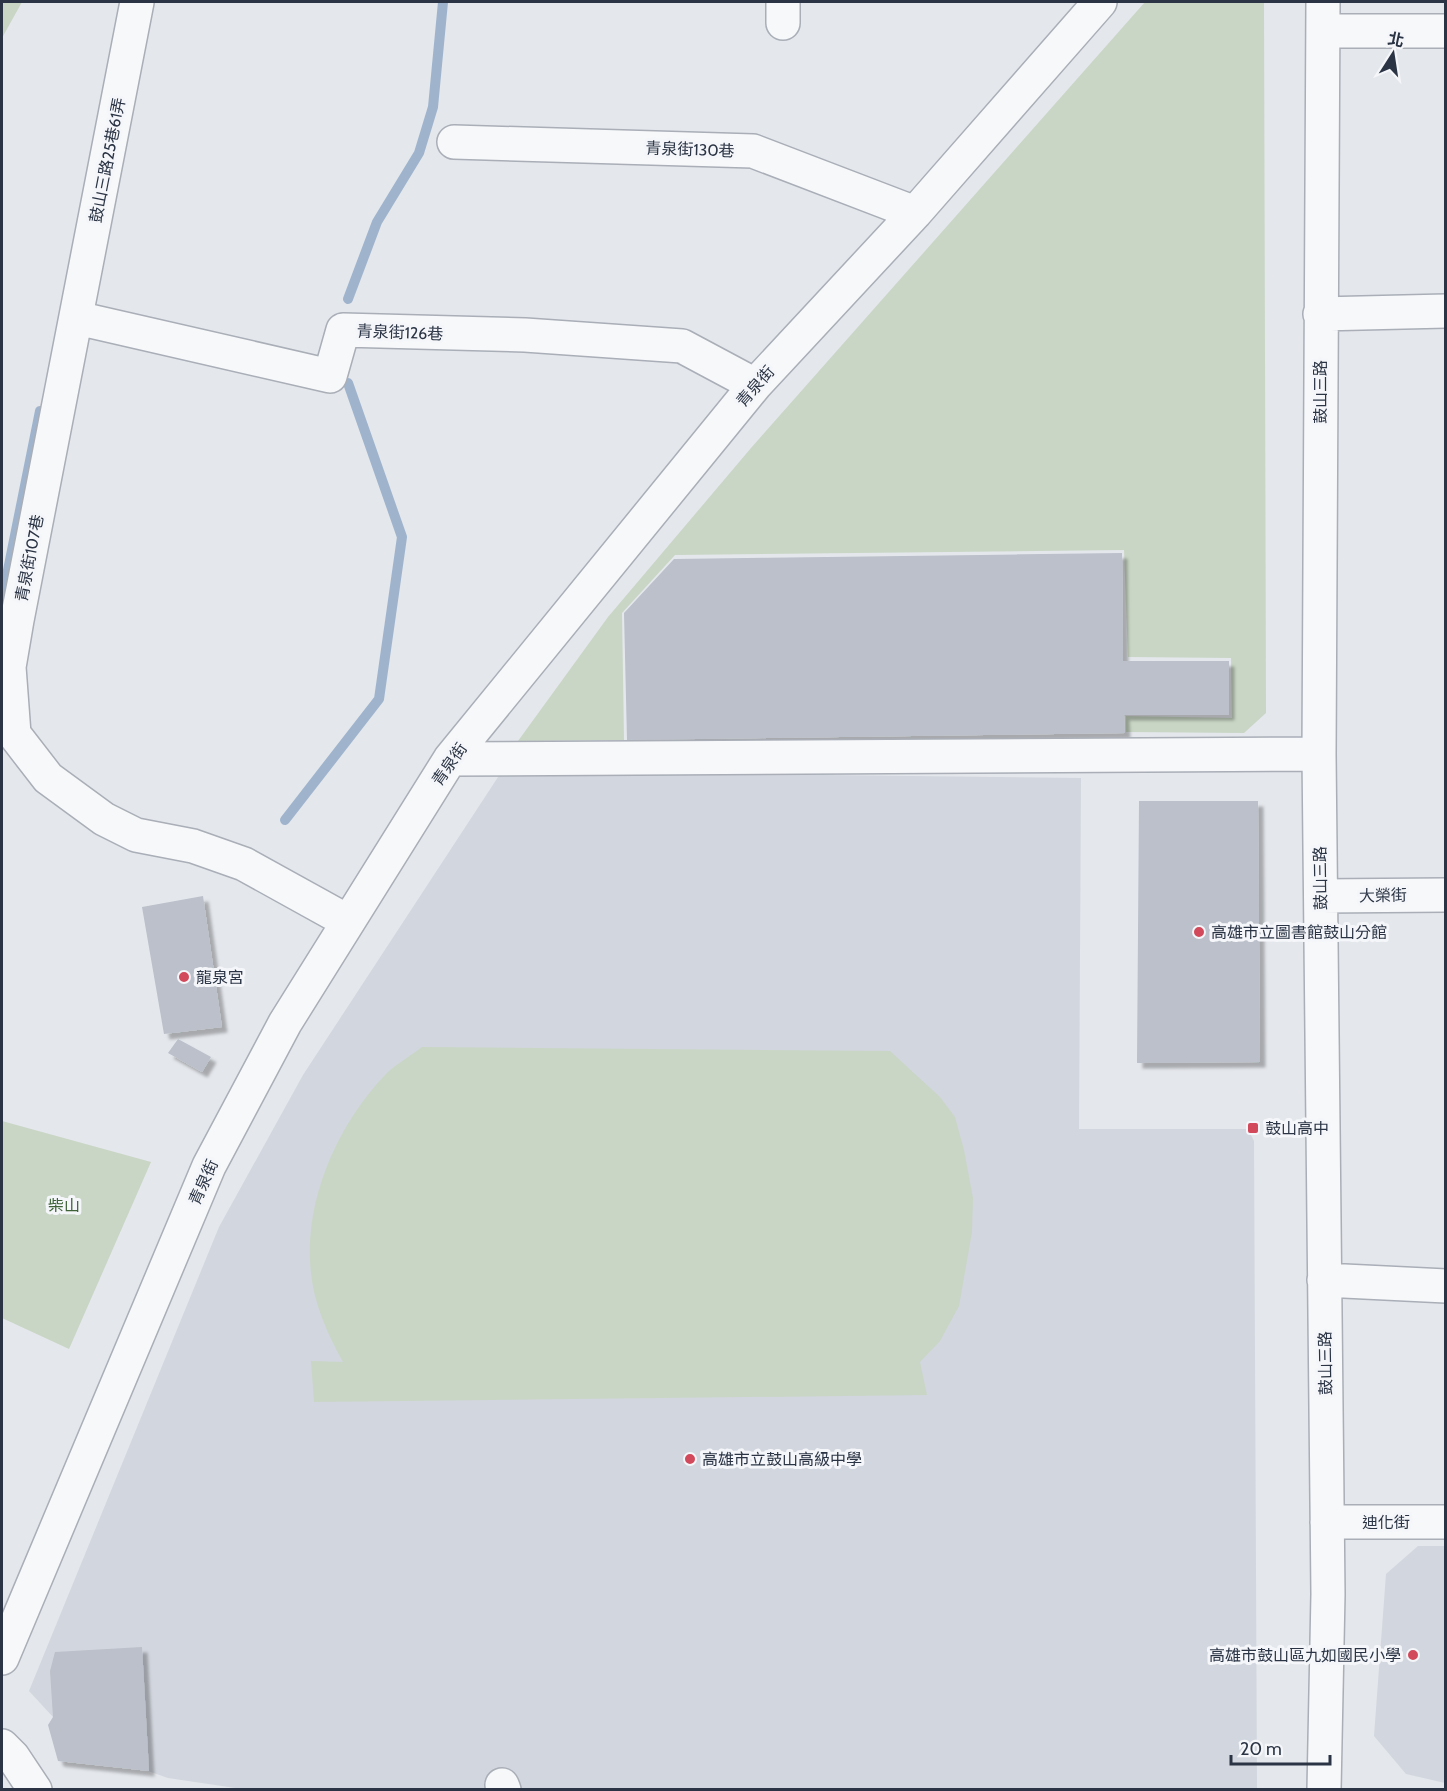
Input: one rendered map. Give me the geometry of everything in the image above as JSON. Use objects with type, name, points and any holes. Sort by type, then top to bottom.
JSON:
[{"type":"street","name":"鼓山三路25巷61弄","points":[[77,318],[137,2]]},
{"type":"street","name":"青泉街","points":[[2,1658],[209,1166],[285,1023],[450,759],[755,385],[915,213],[1100,2]]},
{"type":"street","points":[[1323,16],[1446,31]]},
{"type":"street","name":"鼓山三路","points":[[1323,16],[1319,754],[1327,1522],[1324,1790]]},
{"type":"street","name":"青泉街130巷","points":[[454,142],[753,151],[915,213]]},
{"type":"street","points":[[1320,314],[1446,311]]},
{"type":"street","name":"青泉街126巷","points":[[77,318],[330,376],[343,330],[666,340],[682,346],[755,385]]},
{"type":"street","name":"青泉街107巷","points":[[77,318],[10,613],[9,667],[14,734],[48,778],[104,819],[136,835],[193,846],[244,864],[347,921]]},
{"type":"street","points":[[450,759],[1319,754]]},
{"type":"street","name":"大榮街","points":[[1321,896],[1446,895]]},
{"type":"street","points":[[1324,1280],[1446,1286]]},
{"type":"street","name":"迪化街","points":[[1327,1522],[1446,1522]]},
{"type":"street","points":[[2,1746],[13,1756],[35,1790]]},
{"type":"shaded area","name":"高雄市立鼓山高級中學","points":[[502,771],[1081,778],[1079,1129],[1248,1129],[1254,1141],[1257,1789],[242,1789],[168,1778],[148,1771],[53,1717],[29,1691],[219,1227],[303,1075]]},
{"type":"shaded area","name":"高雄市鼓山區九如國民小學","points":[[1418,1546],[1445,1546],[1445,1783],[1406,1774],[1374,1736],[1386,1574]]},
{"type":"green space","points":[[2,2],[22,2],[2,38]]},
{"type":"green space","points":[[1145,2],[1264,2],[1266,713],[1244,733],[1126,732],[1126,716],[1232,718],[1231,658],[1128,657],[1124,550],[675,555],[622,613],[624,740],[518,741],[608,617],[751,448]]},
{"type":"green space","points":[[422,1047],[890,1051],[940,1097],[955,1117],[973,1198],[972,1232],[959,1306],[940,1341],[920,1362],[927,1395],[314,1402],[311,1361],[343,1362],[322,1319],[311,1273],[312,1219],[318,1192],[339,1141],[368,1094],[390,1070]]},
{"type":"green space","name":"柴山","points":[[2,1121],[151,1162],[69,1349],[2,1318]]},
{"type":"building","points":[[1122,553],[1123,661],[1229,661],[1229,715],[1124,715],[1125,733],[627,740],[624,613],[674,559]]},
{"type":"building","name":"高雄市立圖書館鼓山分館","points":[[1139,801],[1258,801],[1260,1062],[1137,1063]]},
{"type":"building","name":"龍泉宮","points":[[203,896],[222,1027],[164,1034],[142,907]]},
{"type":"building","points":[[178,1039],[211,1057],[202,1072],[168,1053]]},
{"type":"building","points":[[142,1647],[149,1771],[58,1761],[48,1725],[53,1717],[50,1671],[55,1652]]},
{"type":"waterway","points":[[348,299],[377,222],[419,153],[433,107],[443,2]]},
{"type":"waterway","points":[[285,820],[379,699],[402,537],[348,383]]},
{"type":"waterway","points":[[2,600],[40,411]]},
{"type":"place","name":"高雄市立圖書館鼓山分館","points":[[1199,932]]},
{"type":"place","name":"龍泉宮","points":[[184,977]]},
{"type":"place","name":"鼓山高中","points":[[1253,1128]]},
{"type":"place","name":"高雄市立鼓山高級中學","points":[[690,1459]]},
{"type":"place","name":"高雄市鼓山區九如國民小學","points":[[1413,1655]]}]
